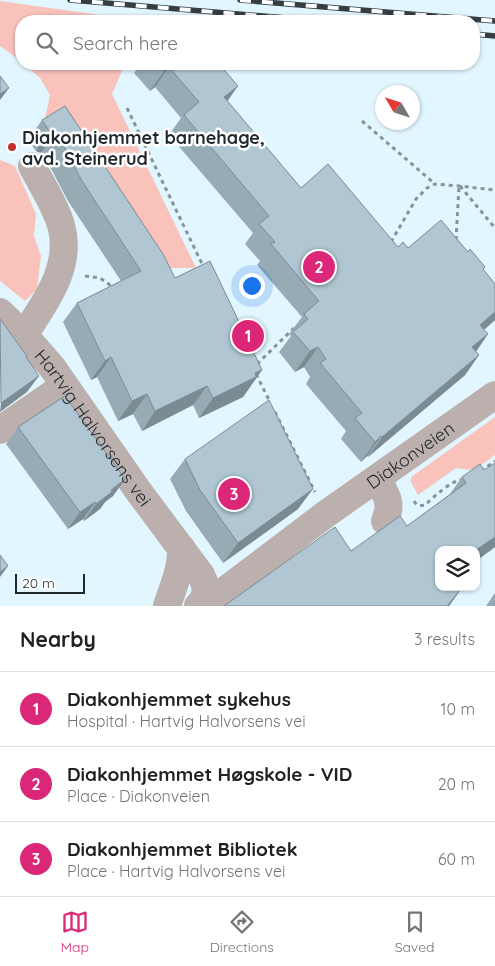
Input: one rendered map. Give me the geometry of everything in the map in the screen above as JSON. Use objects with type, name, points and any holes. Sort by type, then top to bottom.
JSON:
[{"type":"street","points":[[24,335],[54,288],[60,272],[64,239],[54,207],[32,166]]},
{"type":"street","name":"Hartvig Halvorsens vei","points":[[0,312],[24,335],[52,367],[139,492],[201,575],[206,585],[206,593],[201,603]]},
{"type":"street","points":[[0,430],[64,386]]},
{"type":"street","name":"Diakonveien","points":[[201,603],[223,592],[326,514],[495,395]]},
{"type":"street","points":[[376,479],[389,501],[390,507],[385,521]]},
{"type":"street","points":[[166,606],[180,567],[181,548]]},
{"type":"path","points":[[127,108],[204,268]]},
{"type":"path","points":[[362,121],[435,184],[495,190]]},
{"type":"path","points":[[388,247],[416,199],[421,193],[435,184]]},
{"type":"path","points":[[459,186],[495,228]]},
{"type":"path","points":[[456,241],[459,186]]},
{"type":"path","points":[[60,272],[100,278],[110,285],[120,288]]},
{"type":"path","points":[[295,328],[253,368],[326,514]]},
{"type":"path","points":[[478,474],[495,461]]},
{"type":"path","points":[[410,495],[417,505],[425,505],[454,482],[471,478]]},
{"type":"shaded area","points":[[0,1],[100,15],[15,15],[15,57],[0,46]]},
{"type":"shaded area","points":[[31,70],[122,70],[112,94],[196,268],[144,268],[45,119],[50,95],[40,78]]},
{"type":"shaded area","points":[[0,160],[15,166],[36,214],[34,236],[41,256],[37,289],[25,301],[0,281]]},
{"type":"shaded area","points":[[495,417],[495,455],[480,466],[470,470],[456,468],[418,495],[411,482],[411,478]]},
{"type":"building","points":[[172,70],[224,70],[238,86],[224,97],[301,188],[328,164],[398,247],[403,242],[408,248],[441,220],[468,252],[470,249],[485,267],[483,269],[495,284],[495,312],[480,325],[488,334],[472,347],[479,355],[375,442],[355,418],[362,413],[320,363],[326,359],[318,347],[310,351],[293,332],[308,319],[304,314],[319,301],[271,244],[275,242],[259,224],[269,216],[184,115],[199,102]]},
{"type":"building","points":[[0,76],[9,88],[0,94]]},
{"type":"building","points":[[65,106],[163,254],[175,278],[210,261],[262,370],[255,373],[256,377],[213,398],[207,386],[155,411],[147,394],[132,401],[111,357],[105,361],[77,303],[141,271],[82,181],[60,139],[50,132],[42,120]]},
{"type":"building","points":[[0,319],[39,376],[1,403]]},
{"type":"building","points":[[65,396],[125,479],[96,504],[95,502],[80,512],[18,427]]},
{"type":"building","points":[[269,400],[313,489],[238,543],[200,490],[185,459]]},
{"type":"building","points":[[495,463],[495,537],[480,547],[435,546],[435,591],[459,591],[447,606],[224,606],[335,527],[351,551],[400,516],[407,526],[466,483],[462,477],[480,464],[484,470]]},
{"type":"building","points":[[0,555],[8,566],[0,572]]},
{"type":"railway","points":[[70,0],[250,15]]},
{"type":"railway","points":[[240,0],[422,15]]},
{"type":"railway","points":[[480,20],[495,21]]},
{"type":"railway","points":[[480,35],[495,36]]},
{"type":"place","name":"Diakonhjemmet barnehage, avd. Steinerud","points":[[12,147]]},
{"type":"place","name":"Diakonhjemmet Høgskole - VID","points":[[319,267]]},
{"type":"place","name":"Diakonhjemmet sykehus","points":[[248,336]]},
{"type":"place","name":"Diakonhjemmet Bibliotek","points":[[234,494]]}]
